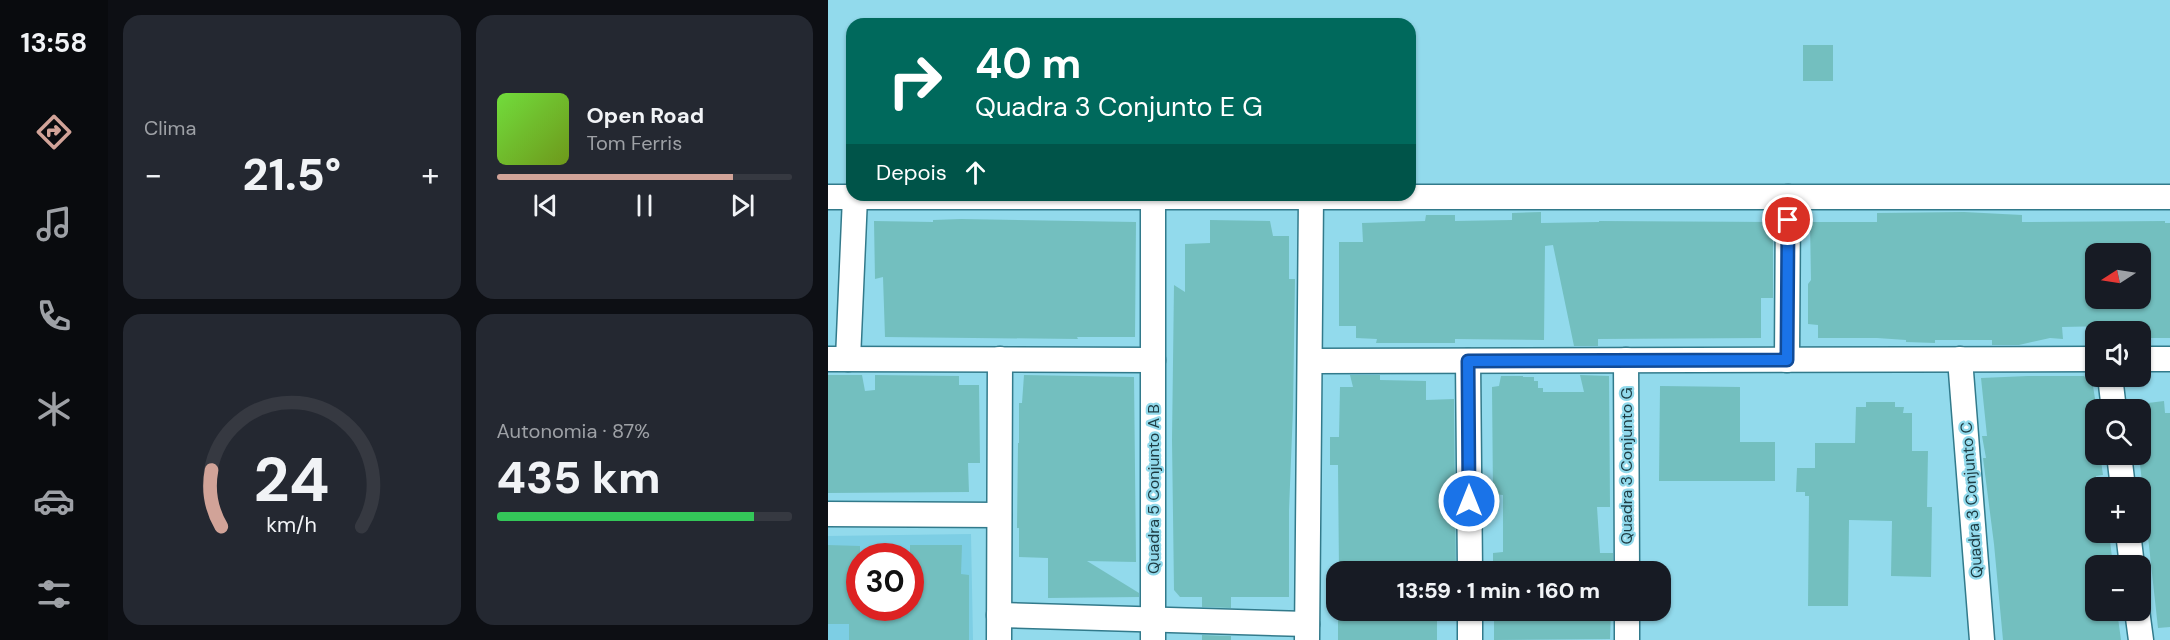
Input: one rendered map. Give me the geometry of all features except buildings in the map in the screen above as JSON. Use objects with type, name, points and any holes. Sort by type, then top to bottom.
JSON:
[{"type":"street","points":[[828,197],[846,197]]},
{"type":"street","points":[[1416,197],[2170,197]]},
{"type":"street","points":[[1787,360],[1788,197]]},
{"type":"street","points":[[855,201],[838,359],[1153,360]]},
{"type":"street","name":"Quadra 5 Conjunto A B","points":[[1153,629],[1154,201]]},
{"type":"street","points":[[999,615],[1153,629],[1307,632],[1311,201]]},
{"type":"street","points":[[999,640],[1000,359]]},
{"type":"street","name":"Quadra 3 Conjunto C","points":[[1960,359],[1982,640]]},
{"type":"street","points":[[1310,361],[2085,359]]},
{"type":"street","points":[[2151,359],[2170,359]]},
{"type":"street","name":"Quadra 3 Conjunto G","points":[[1626,360],[1627,561]]},
{"type":"street","points":[[1468,361],[1470,561]]},
{"type":"street","points":[[828,514],[999,515]]},
{"type":"street","points":[[1470,621],[1470,640]]},
{"type":"street","points":[[1627,621],[1627,640]]},
{"type":"street","points":[[2138,621],[2140,640]]},
{"type":"shaded area","points":[[971,534],[973,640],[828,640],[828,536]]},
{"type":"route","points":[[1469,501],[1468,361],[1787,360],[1788,220]]}]
